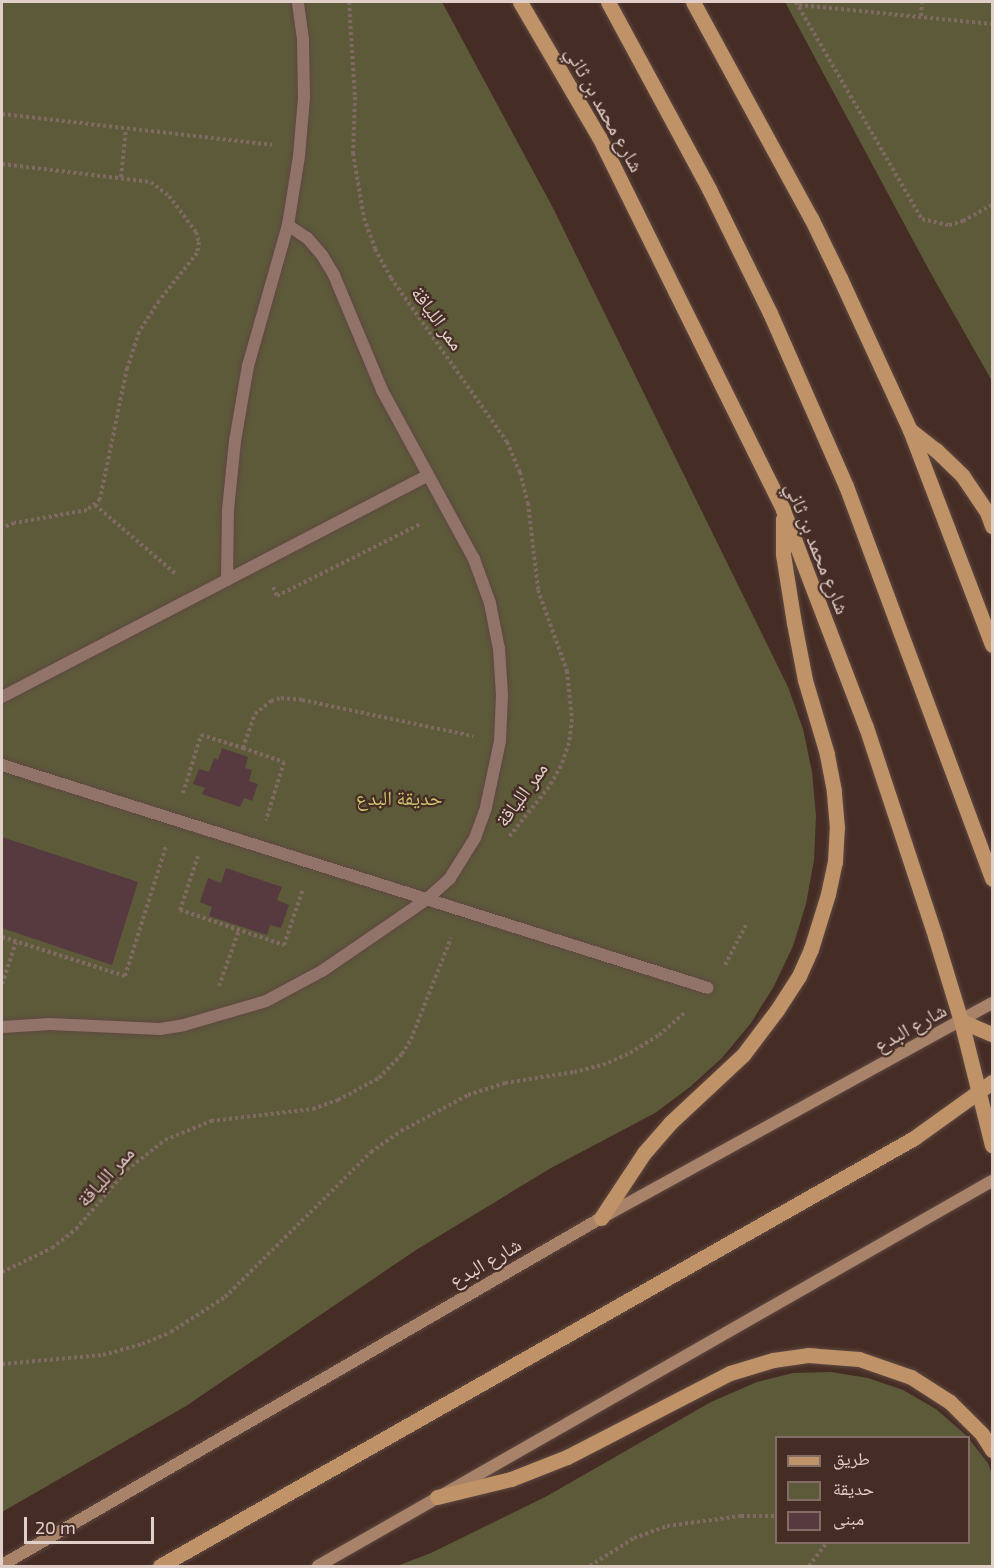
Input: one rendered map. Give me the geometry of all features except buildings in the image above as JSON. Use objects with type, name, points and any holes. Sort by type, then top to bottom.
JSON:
[{"type":"main road","name":"شارع محمد بن ثاني","points":[[520,2],[599,137],[687,310],[783,510],[866,727],[962,1021],[993,1145]]},
{"type":"main road","points":[[608,2],[710,189],[770,313],[846,486],[993,879]]},
{"type":"main road","points":[[693,2],[811,218],[910,430],[993,645]]},
{"type":"main road","points":[[910,430],[936,450],[962,475],[987,512],[993,526]]},
{"type":"main road","points":[[601,1218],[644,1153],[670,1123],[742,1055],[777,1010],[799,976],[811,949],[828,894],[835,862],[837,828],[834,791],[827,754],[805,680],[794,622],[783,554],[783,510]]},
{"type":"main road","name":"شارع البدع","points":[[2,1565],[601,1218],[993,1002]]},
{"type":"main road","points":[[962,1021],[993,1034]]},
{"type":"main road","points":[[160,1566],[914,1138],[993,1082]]},
{"type":"main road","points":[[318,1566],[993,1182]]},
{"type":"main road","points":[[437,1497],[511,1479],[567,1457],[730,1373],[773,1360],[808,1355],[859,1359],[911,1377],[950,1402],[982,1434],[993,1450]]},
{"type":"street","points":[[227,580],[228,510],[235,441],[248,366],[288,225],[300,149],[304,86],[298,2]]},
{"type":"street","points":[[2,1027],[50,1024],[160,1029],[207,1019],[266,1000],[295,987],[426,899],[450,878],[475,838],[486,807],[500,741],[502,695],[499,649],[490,603],[474,559],[382,390],[334,275],[322,255],[307,238],[288,225]]},
{"type":"street","points":[[2,697],[428,475]]},
{"type":"street","points":[[2,765],[708,988]]},
{"type":"path","name":"ممر اللياقة","points":[[349,2],[356,97],[353,153],[363,218],[375,249],[391,278],[507,442],[520,472],[528,503],[538,591],[567,671],[572,719],[561,766],[549,787],[503,845]]},
{"type":"path","points":[[921,16],[922,2]]},
{"type":"path","points":[[797,3],[993,24]]},
{"type":"path","points":[[797,3],[922,219],[949,225],[963,221],[993,205]]},
{"type":"path","points":[[2,114],[300,149]]},
{"type":"path","points":[[121,177],[126,129]]},
{"type":"path","points":[[2,164],[139,178],[161,188],[196,232],[199,242],[197,253],[159,301],[139,332],[127,368],[103,492],[95,505],[87,510],[14,523],[2,528]]},
{"type":"path","points":[[95,505],[200,595]]},
{"type":"path","points":[[261,563],[277,596],[447,510]]},
{"type":"path","points":[[243,748],[255,714],[271,701],[280,698],[302,700],[500,741]]},
{"type":"path","points":[[2,937],[125,976],[201,735],[284,762],[258,846]]},
{"type":"path","points":[[207,830],[180,910],[284,945],[311,863]]},
{"type":"path","name":"ممر اللياقة","points":[[2,1272],[25,1263],[68,1236],[97,1207],[127,1170],[165,1140],[211,1121],[313,1109],[338,1100],[379,1078],[402,1054],[411,1040],[462,911]]},
{"type":"path","points":[[2,1364],[103,1355],[142,1344],[171,1332],[225,1297],[371,1152],[400,1131],[468,1095],[505,1083],[584,1070],[630,1053],[659,1035],[708,988],[723,968],[746,925]]},
{"type":"path","points":[[207,1019],[239,930]]},
{"type":"path","points":[[2,984],[16,942]]},
{"type":"path","points":[[590,1566],[634,1538],[667,1526],[741,1516],[775,1516]]},
{"type":"path","points":[[808,1566],[825,1544]]},
{"type":"green space","name":"حديقة البدع","points":[[2,2],[442,2],[553,208],[788,687],[803,729],[812,772],[816,816],[814,860],[806,904],[793,946],[774,986],[751,1023],[722,1058],[690,1087],[655,1113],[551,1168],[416,1250],[186,1406],[2,1512]]},
{"type":"green space","points":[[785,2],[992,2],[992,381],[929,270]]},
{"type":"green space","points":[[831,1372],[868,1378],[903,1390],[936,1409],[967,1436],[775,1436],[775,1544],[970,1544],[970,1440],[988,1463],[992,1474],[992,1566],[397,1566],[431,1553],[547,1496],[711,1402],[757,1382],[793,1373]]}]
